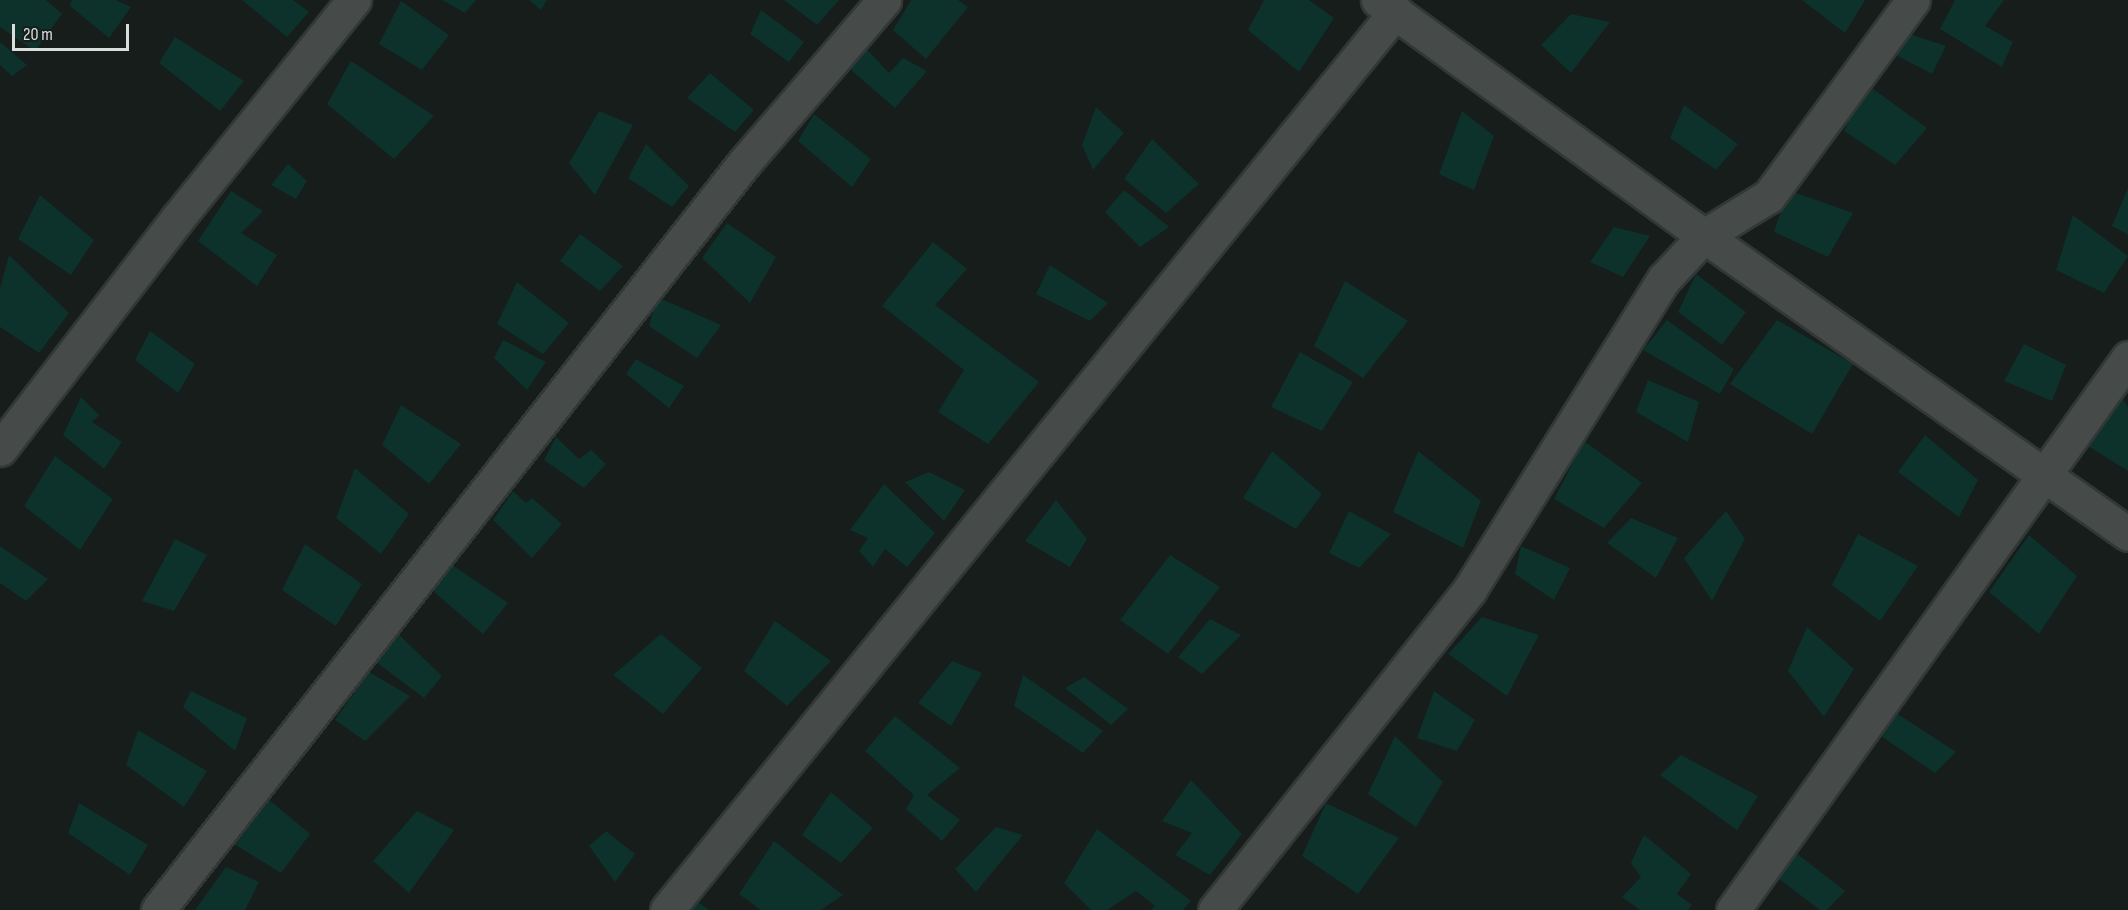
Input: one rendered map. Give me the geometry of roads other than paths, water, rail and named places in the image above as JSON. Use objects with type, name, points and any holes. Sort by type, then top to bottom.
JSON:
[{"type":"street","points":[[0,449],[177,219],[354,0]]},
{"type":"street","points":[[158,910],[744,163],[884,0]]},
{"type":"street","points":[[1215,910],[1470,589],[1664,279],[1704,236],[1768,196],[1913,0]]},
{"type":"street","points":[[667,910],[1387,6],[1704,236],[2128,534]]},
{"type":"street","points":[[1733,910],[2046,476],[2128,358]]}]
